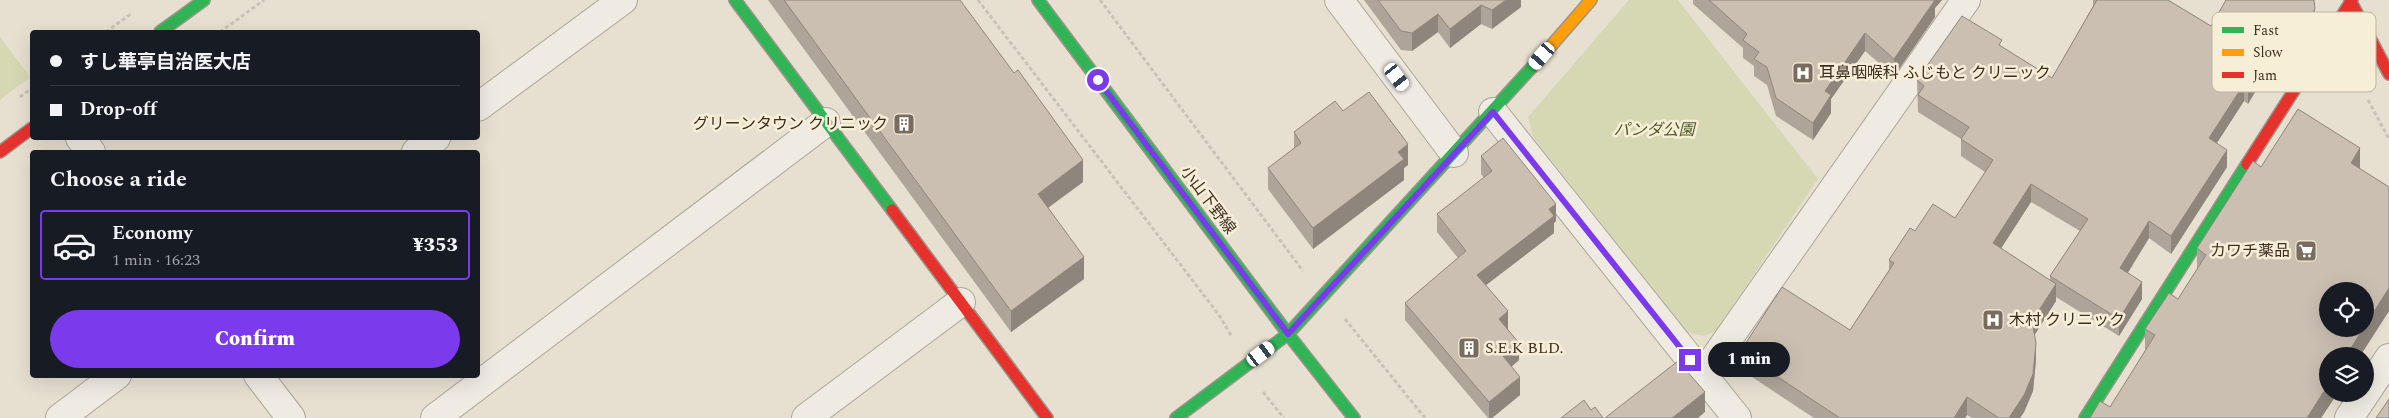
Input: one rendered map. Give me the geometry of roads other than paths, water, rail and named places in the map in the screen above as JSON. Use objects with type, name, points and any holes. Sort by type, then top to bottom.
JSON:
[{"type":"street","points":[[163,30],[204,0]]},
{"type":"street","points":[[480,106],[623,0]]},
{"type":"street","points":[[735,0],[1046,418]]},
{"type":"street","name":"小山下野線","points":[[1038,0],[1288,334],[1354,418]]},
{"type":"street","points":[[1340,0],[1454,153]]},
{"type":"street","points":[[1176,418],[1288,334],[1493,112],[1591,0]]},
{"type":"street","points":[[1702,376],[1966,0]]},
{"type":"street","points":[[2351,0],[2357,12]]},
{"type":"street","points":[[2343,12],[2351,0]]},
{"type":"street","points":[[2376,49],[2389,74]]},
{"type":"street","points":[[2086,418],[2293,92]]},
{"type":"street","points":[[1493,112],[1737,418]]},
{"type":"street","points":[[435,418],[826,122]]},
{"type":"street","points":[[0,152],[30,130]]},
{"type":"street","points":[[82,140],[89,150]]},
{"type":"street","points":[[419,150],[433,140]]},
{"type":"street","points":[[806,418],[960,302]]},
{"type":"street","points":[[2349,418],[2389,358]]},
{"type":"street","points":[[60,418],[113,378]]},
{"type":"street","points":[[260,378],[291,418]]},
{"type":"place","name":"耳鼻咽喉科 ふじもと クリニック","points":[[1803,73]]},
{"type":"place","name":"グリーンタウン クリニック","points":[[904,124]]},
{"type":"place","name":"カワチ薬品","points":[[2306,251]]},
{"type":"place","name":"木村 クリニック","points":[[1993,320]]},
{"type":"place","name":"S.E.K BLD.","points":[[1469,348]]},
{"type":"park label","name":"パンダ公園","points":[[1654,130]]}]
